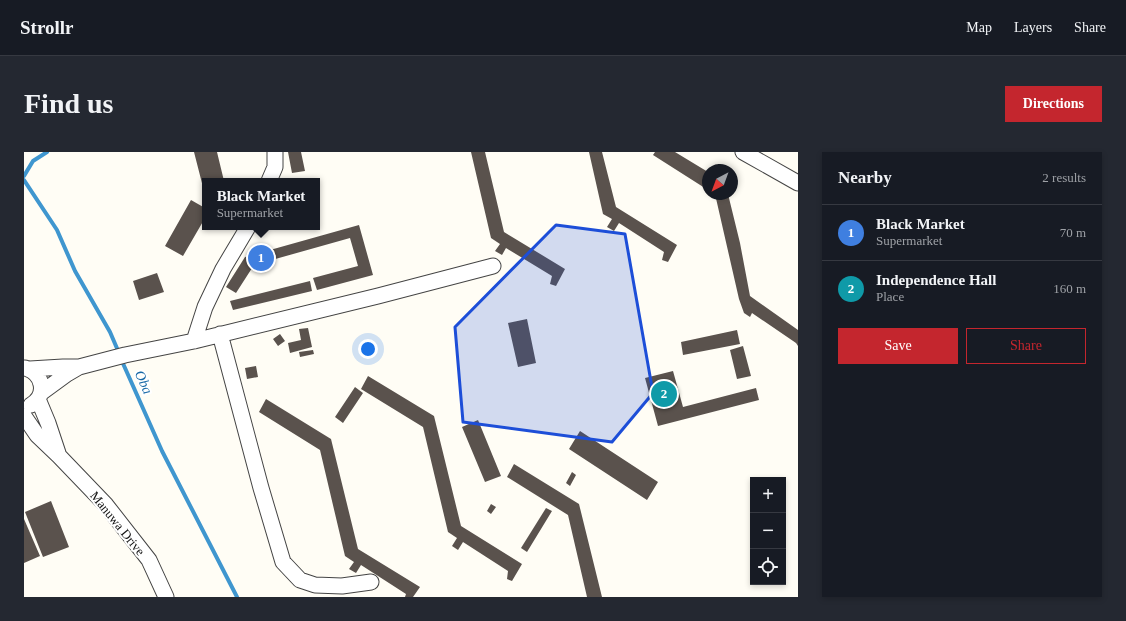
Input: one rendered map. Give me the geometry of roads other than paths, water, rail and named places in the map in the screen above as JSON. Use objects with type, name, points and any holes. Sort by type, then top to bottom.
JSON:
[{"type":"street","points":[[270,178],[275,167],[275,152]]},
{"type":"street","points":[[743,152],[798,183]]},
{"type":"street","points":[[194,341],[205,307],[220,275],[246,230]]},
{"type":"street","points":[[27,368],[79,367],[125,355],[194,341],[378,296],[492,266]]},
{"type":"street","points":[[220,334],[261,488],[283,562],[300,580],[316,585],[342,586],[371,582]]},
{"type":"street","points":[[24,407],[33,404],[39,396],[67,374],[79,367]]},
{"type":"street","name":"Manuwa Drive","points":[[27,368],[36,373],[40,379],[42,386],[39,396],[59,456]]},
{"type":"street","name":"Manuwa Drive","points":[[24,416],[37,434],[106,505],[149,560],[166,597]]},
{"type":"waterway","points":[[24,176],[33,161],[47,152]]},
{"type":"waterway","name":"Oba","points":[[24,180],[57,230],[75,271],[110,332],[119,353]]},
{"type":"waterway","name":"Oba","points":[[121,359],[162,451],[237,597]]},
{"type":"place","name":"Black Market","points":[[261,258]]},
{"type":"place","name":"Independence Hall","points":[[664,394]]}]
